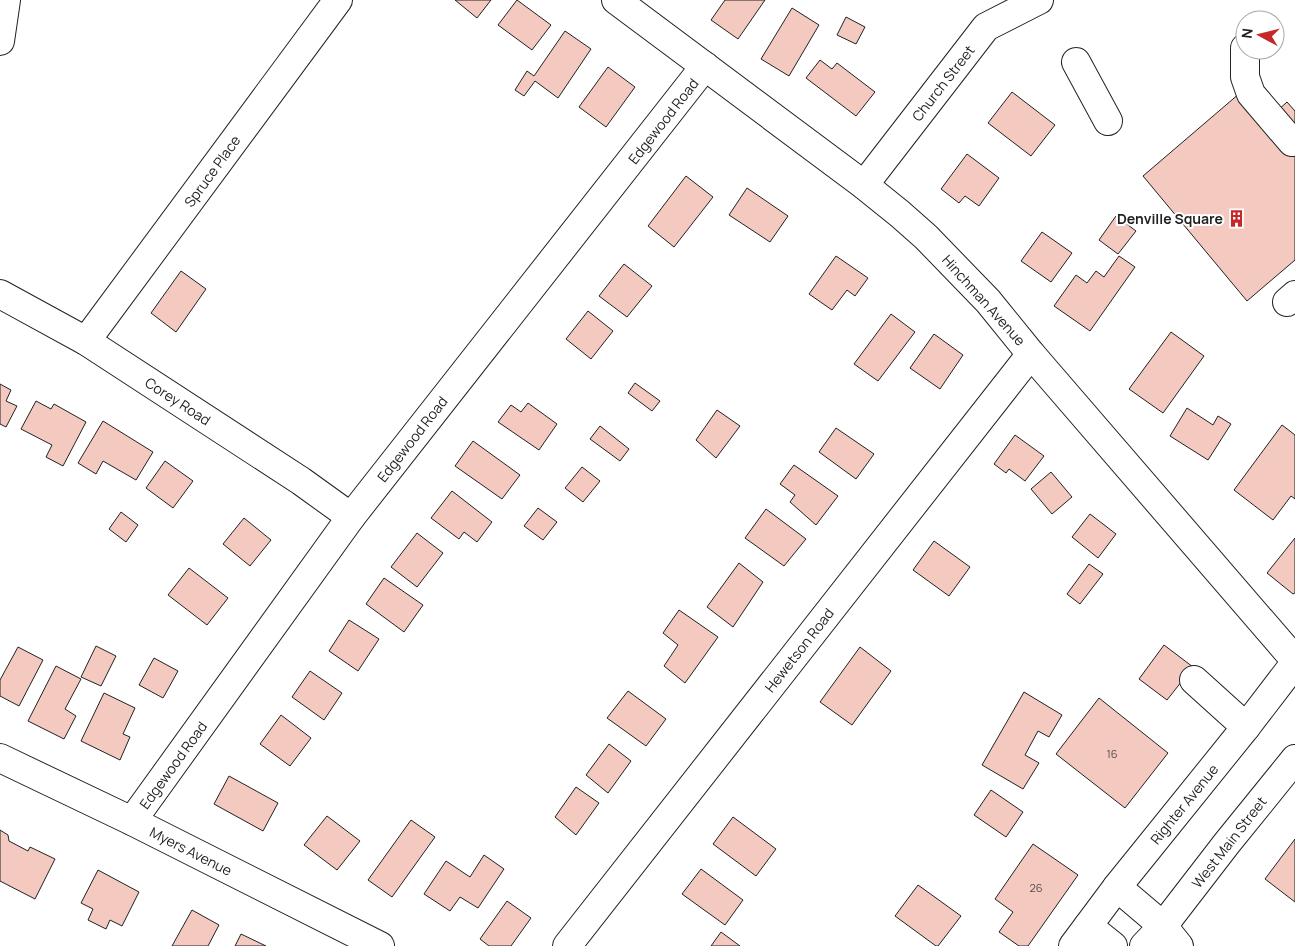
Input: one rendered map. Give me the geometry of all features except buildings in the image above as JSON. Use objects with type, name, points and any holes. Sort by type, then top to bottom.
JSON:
[{"type":"main road","points":[[0,41],[6,0]]},
{"type":"main road","name":"Spruce Place","points":[[86,341],[338,0]]},
{"type":"main road","name":"Hinchman Avenue","points":[[616,0],[864,185],[926,237],[988,301],[1031,354],[1295,662]]},
{"type":"main road","name":"Church Street","points":[[864,185],[986,27],[1039,0]]},
{"type":"main road","points":[[1245,60],[1245,77],[1250,94],[1292,142]]},
{"type":"main road","points":[[1076,62],[1108,121]]},
{"type":"main road","name":"Edgewood Road","points":[[132,821],[351,517],[705,66]]},
{"type":"main road","name":"Corey Road","points":[[0,294],[86,341],[301,481],[351,517]]},
{"type":"main road","name":"Hewetson Road","points":[[566,946],[1031,354]]},
{"type":"main road","name":"Righter Avenue","points":[[1080,936],[1246,727],[1295,662]]},
{"type":"main road","points":[[1194,680],[1246,727]]},
{"type":"main road","name":"Myers Avenue","points":[[0,758],[132,821],[380,946]]},
{"type":"main road","name":"West Main Street","points":[[1144,946],[1171,936],[1233,836],[1295,759]]},
{"type":"main road","points":[[1118,887],[1171,936]]},
{"type":"main road","points":[[1080,936],[1113,946]]},
{"type":"place","name":"Denville Square","points":[[1237,218]]}]
